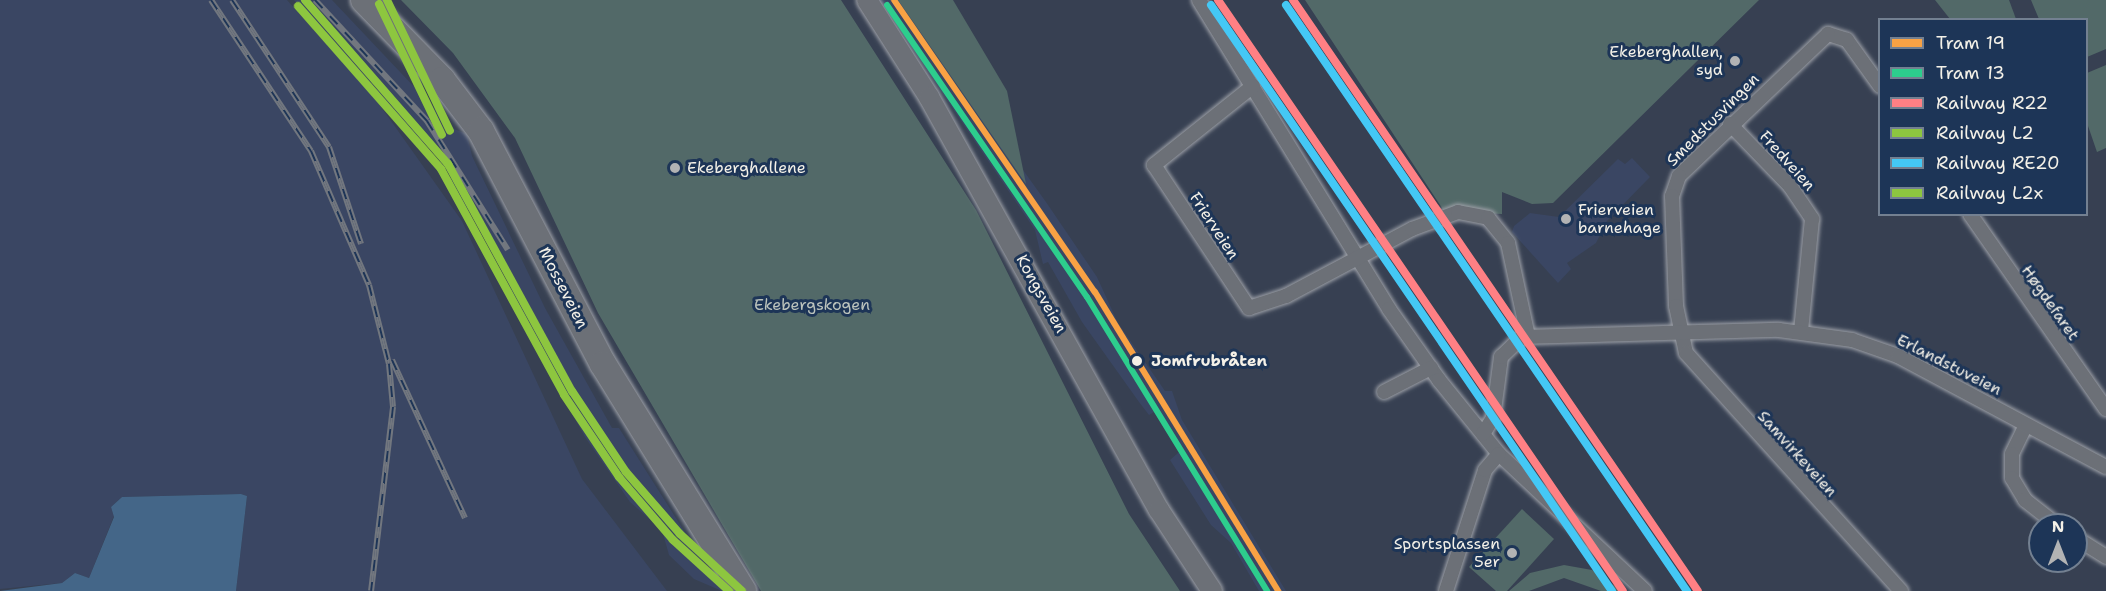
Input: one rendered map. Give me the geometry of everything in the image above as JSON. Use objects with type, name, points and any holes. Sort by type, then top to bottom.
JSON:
[{"type":"highway","name":"Mosseveien","points":[[364,0],[442,80],[481,131],[603,364],[743,591]]},
{"type":"main road","name":"Kongsveien","points":[[867,0],[929,97],[1159,510],[1212,591]]},
{"type":"street","points":[[1199,0],[1358,258],[1431,369],[1499,454],[1645,591]]},
{"type":"street","name":"Smedstusvingen","points":[[1677,333],[1673,185],[1730,124],[1813,45],[1835,34],[1847,40],[1878,83]]},
{"type":"street","name":"Frierveien","points":[[1253,86],[1154,165],[1249,308],[1279,300],[1358,258]]},
{"type":"street","name":"Fredveien","points":[[1730,124],[1812,219],[1801,331]]},
{"type":"street","points":[[1358,258],[1445,214],[1488,218],[1511,251],[1528,336],[1501,357],[1493,418],[1483,434]]},
{"type":"street","name":"Høgdefaret","points":[[1971,216],[2106,409]]},
{"type":"street","name":"Erlandstuveien","points":[[1528,336],[1801,331],[1898,356],[2026,425],[2104,462]]},
{"type":"street","name":"Samvirkeveien","points":[[1677,333],[1701,371],[1901,591]]},
{"type":"street","points":[[1384,392],[1431,369]]},
{"type":"street","points":[[2026,425],[2010,462],[2015,488],[2043,513]]},
{"type":"street","points":[[1446,591],[1485,470],[1499,454]]},
{"type":"street","points":[[2088,546],[2106,557]]},
{"type":"shaded area","points":[[0,0],[287,0],[374,97],[462,221],[582,479],[667,591],[236,591],[247,496],[241,494],[122,497],[111,507],[114,516],[89,578],[75,573],[62,583],[0,589]]},
{"type":"shaded area","points":[[294,0],[332,0],[454,129],[467,134],[472,156],[545,308],[612,428],[619,428],[722,591],[694,579],[669,555],[662,530],[630,502],[585,437],[517,315],[507,277],[485,232],[453,190],[450,175],[431,148],[411,134]]},
{"type":"shaded area","points":[[879,0],[901,0],[1046,202],[1097,277],[1118,323],[1165,391],[1172,391],[1182,420],[1286,591],[1259,591],[1231,543],[1211,525],[1170,460],[1179,452],[1154,412],[1149,415],[1139,402],[1082,322],[1048,262],[1043,264],[1035,230]]},
{"type":"shaded area","name":"Frierveien barnehage","points":[[1632,158],[1650,177],[1607,221],[1596,243],[1567,263],[1571,269],[1558,283],[1512,232],[1514,226],[1530,213],[1559,217],[1618,159],[1625,164]]},
{"type":"shaded area","points":[[241,494],[247,496],[236,591],[0,591],[62,583],[75,573],[89,578],[114,517],[111,507],[122,497]]},
{"type":"green space","name":"Ekebergskogen","points":[[401,0],[841,0],[976,210],[1129,514],[1180,591],[761,591],[598,313],[515,138],[453,53]]},
{"type":"green space","points":[[898,0],[953,0],[1007,91],[1026,184]]},
{"type":"green space","points":[[1305,0],[1759,0],[1553,203],[1532,204],[1502,192],[1502,214],[1444,211]]},
{"type":"green space","points":[[1935,0],[2009,0],[2016,18],[1949,18]]},
{"type":"green space","points":[[2031,0],[2106,0],[2106,49],[2088,57],[2088,18],[2039,18]]},
{"type":"green space","points":[[2106,65],[2106,148],[2097,152],[2088,126],[2088,73]]},
{"type":"green space","name":"Sportsplassen 5er","points":[[1522,509],[1554,539],[1507,591],[1496,591],[1469,567]]},
{"type":"green space","points":[[1564,565],[1592,570],[1622,591],[1601,591],[1564,578],[1529,591],[1509,591],[1530,573]]},
{"type":"railway","points":[[211,0],[311,151],[369,285],[389,364],[393,407],[371,591]]},
{"type":"railway","points":[[232,0],[329,147],[361,244]]},
{"type":"railway","points":[[315,0],[427,121],[508,250]]},
{"type":"railway","points":[[392,360],[465,518]]},
{"type":"tram line","name":"19","points":[[894,0],[1095,292],[1278,591]]},
{"type":"tram line","name":"13","points":[[887,5],[1087,297],[1267,591]]},
{"type":"rail line","name":"L2","points":[[305,0],[448,164],[572,391],[626,472],[680,534],[742,591]]},
{"type":"rail line","name":"L2","points":[[387,0],[450,131]]},
{"type":"rail line","name":"R22","points":[[1218,0],[1623,591]]},
{"type":"rail line","name":"R22","points":[[1293,0],[1698,591]]},
{"type":"rail line","name":"L2x","points":[[379,4],[442,135]]},
{"type":"rail line","name":"RE20","points":[[1211,5],[1612,591]]},
{"type":"rail line","name":"RE20","points":[[1286,5],[1687,591]]},
{"type":"rail line","name":"L2x","points":[[298,6],[441,169],[564,395],[619,477],[673,540],[729,591]]},
{"type":"place","name":"Ekeberghallen, syd","points":[[1735,61]]},
{"type":"place","name":"Ekeberghallene","points":[[675,168]]},
{"type":"place","name":"Frierveien barnehage","points":[[1566,219]]},
{"type":"place","name":"Jomfrubråten","points":[[1137,361]]},
{"type":"place","name":"Sportsplassen 5er","points":[[1512,553]]}]
